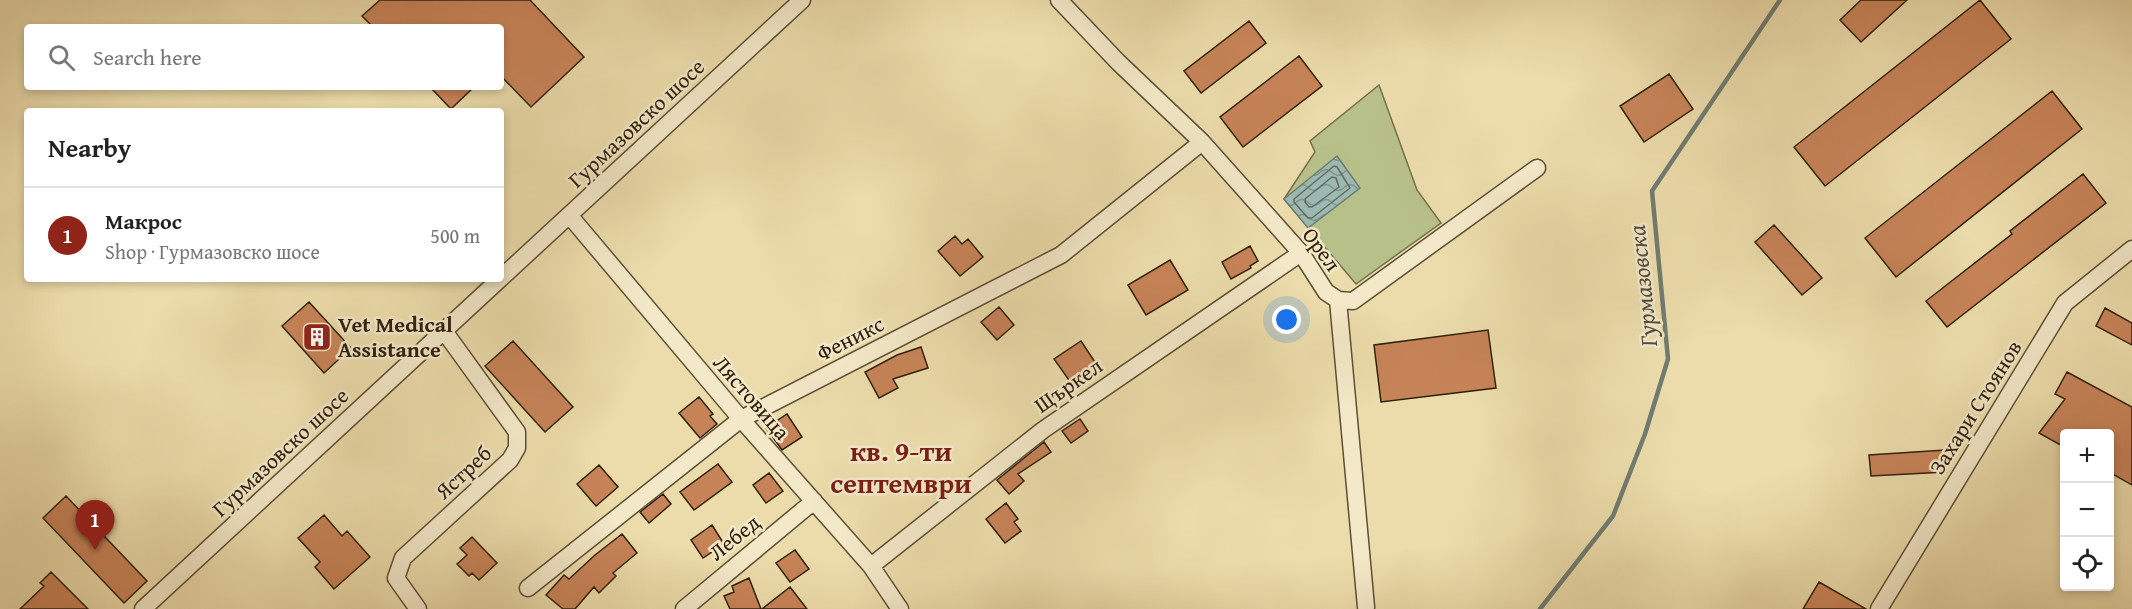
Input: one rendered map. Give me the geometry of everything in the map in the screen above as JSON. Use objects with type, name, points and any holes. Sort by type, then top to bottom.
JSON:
[{"type":"street","name":"Гурмазовско шосе","points":[[504,275],[802,0]]},
{"type":"street","name":"Орел","points":[[1059,0],[1118,62],[1202,142],[1301,253],[1326,292],[1338,300],[1366,607]]},
{"type":"street","name":"Феникс","points":[[528,588],[741,419],[1061,255],[1202,142]]},
{"type":"street","points":[[1338,300],[1353,301],[1537,168]]},
{"type":"street","name":"Лястовица","points":[[569,215],[741,419],[871,566],[900,609]]},
{"type":"street","name":"Захари Стоянов","points":[[1879,609],[2065,303],[2132,249]]},
{"type":"street","name":"Щъркел","points":[[871,566],[1043,430],[1301,253]]},
{"type":"street","name":"Гурмазовско шосе","points":[[143,609],[497,282]]},
{"type":"street","name":"Ястреб","points":[[418,609],[396,578],[403,558],[510,460],[517,448],[516,432],[444,331]]},
{"type":"street","name":"Лебед","points":[[684,609],[814,501]]},
{"type":"green space","points":[[1379,85],[1417,190],[1441,223],[1356,284],[1284,199],[1315,152],[1310,141]]},
{"type":"water","points":[[1337,156],[1360,188],[1308,228],[1284,199]]},
{"type":"building","points":[[380,0],[530,0],[584,57],[531,107],[504,79],[504,24],[370,24],[362,16]]},
{"type":"building","points":[[1861,0],[1907,0],[1861,42],[1840,20]]},
{"type":"building","points":[[1980,0],[2011,39],[1825,186],[1794,147]]},
{"type":"building","points":[[1249,21],[1266,43],[1201,93],[1184,71]]},
{"type":"building","points":[[1299,56],[1322,86],[1243,147],[1220,117]]},
{"type":"building","points":[[1669,74],[1693,109],[1644,142],[1620,106]]},
{"type":"building","points":[[433,90],[471,90],[452,108]]},
{"type":"building","points":[[2052,91],[2082,129],[1896,277],[1865,238]]},
{"type":"building","points":[[2083,174],[2106,203],[1947,327],[1926,301],[2012,234],[2010,231]]},
{"type":"building","points":[[1774,225],[1822,278],[1802,295],[1755,242]]},
{"type":"building","points":[[955,236],[962,244],[968,239],[983,257],[960,276],[938,251]]},
{"type":"building","points":[[1250,246],[1258,261],[1250,266],[1251,268],[1231,279],[1222,262]]},
{"type":"building","points":[[1170,260],[1188,290],[1146,315],[1128,285]]},
{"type":"building","name":"Vet Medical Assistance","points":[[309,302],[351,348],[324,373],[282,326]]},
{"type":"building","points":[[999,307],[1014,325],[997,340],[981,322]]},
{"type":"building","points":[[2105,308],[2132,323],[2132,345],[2096,326]]},
{"type":"building","points":[[1488,330],[1496,388],[1381,402],[1374,345]]},
{"type":"building","points":[[513,341],[573,407],[545,432],[485,366]]},
{"type":"building","points":[[1081,341],[1097,365],[1071,383],[1054,359]]},
{"type":"building","points":[[921,347],[928,368],[893,379],[898,388],[879,398],[865,372],[897,355]]},
{"type":"building","points":[[2067,372],[2132,407],[2132,485],[2114,475],[2114,429],[2060,429],[2060,445],[2039,433],[2065,399],[2055,394]]},
{"type":"building","points":[[699,397],[713,414],[710,416],[717,424],[700,438],[679,413]]},
{"type":"building","points":[[787,414],[802,437],[782,450],[766,428]]},
{"type":"building","points":[[1080,419],[1088,431],[1071,443],[1062,431]]},
{"type":"building","points":[[1044,442],[1051,452],[1018,474],[1024,481],[1009,494],[997,480]]},
{"type":"building","points":[[1945,450],[1946,472],[1871,476],[1869,455]]},
{"type":"building","points":[[718,464],[732,482],[694,510],[680,492]]},
{"type":"building","points":[[599,465],[618,487],[596,506],[577,484]]},
{"type":"building","points":[[769,473],[783,491],[766,503],[753,485]]},
{"type":"building","points":[[663,494],[671,504],[649,523],[640,512]]},
{"type":"building","points":[[66,496],[147,581],[124,603],[43,518]]},
{"type":"building","points":[[1006,503],[1018,519],[1014,522],[1021,531],[1005,543],[986,519]]},
{"type":"building","points":[[324,515],[342,536],[347,531],[370,557],[334,589],[315,567],[320,562],[298,538]]},
{"type":"building","points":[[712,525],[724,544],[703,558],[691,540]]},
{"type":"building","points":[[622,534],[637,553],[613,573],[616,576],[599,593],[594,587],[575,609],[563,609],[546,595],[564,575],[569,579]]},
{"type":"building","points":[[472,537],[497,563],[479,580],[472,573],[469,576],[457,564],[467,555],[460,548]]},
{"type":"building","points":[[795,550],[809,569],[790,582],[776,563]]},
{"type":"building","points":[[51,572],[88,609],[20,609],[44,586],[40,583]]},
{"type":"building","points":[[749,578],[761,609],[730,609],[724,596],[734,592],[732,586]]},
{"type":"building","points":[[1819,582],[1866,609],[1803,609]]},
{"type":"building","points":[[790,587],[807,609],[762,609]]},
{"type":"waterway","name":"Гурмазовска","points":[[1540,609],[1613,516],[1645,434],[1668,359],[1652,191],[1780,0]]},
{"type":"place","name":"Vet Medical Assistance","points":[[317,337]]},
{"type":"place","name":"Макрос","points":[[95,550]]},
{"type":"district","name":"кв. 9-ти септември","points":[[901,467]]}]
